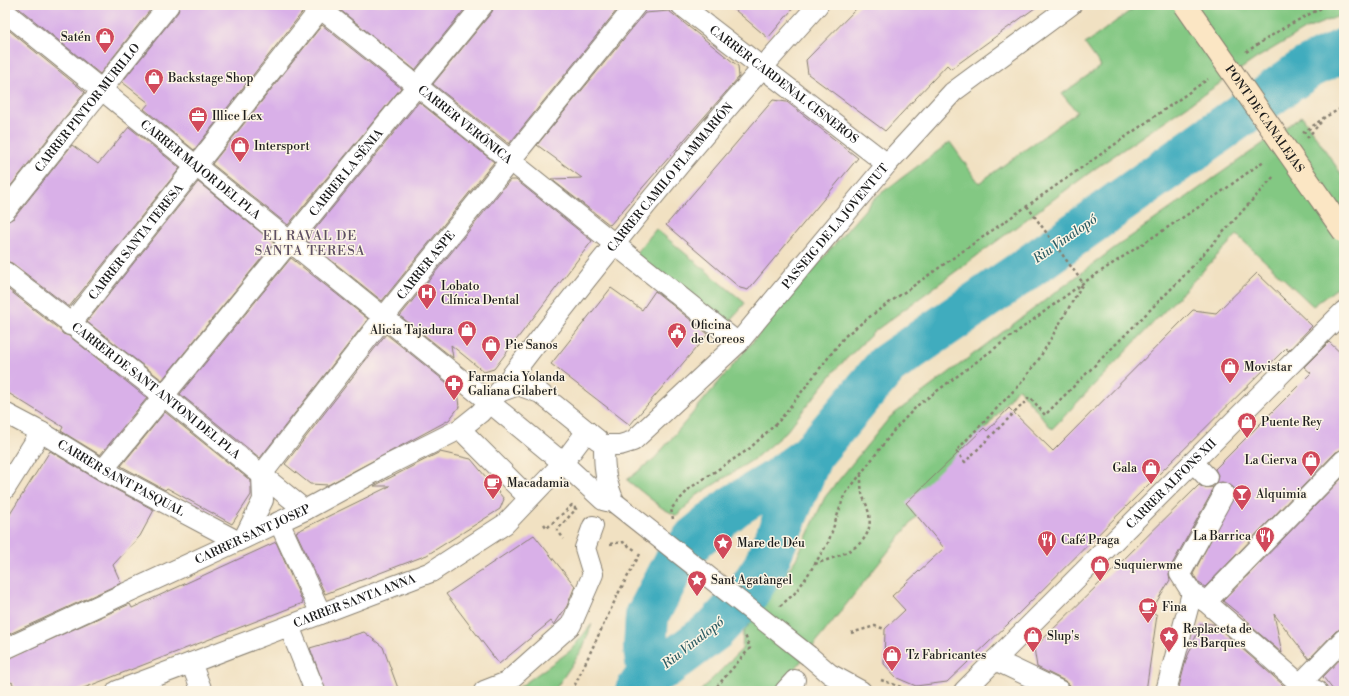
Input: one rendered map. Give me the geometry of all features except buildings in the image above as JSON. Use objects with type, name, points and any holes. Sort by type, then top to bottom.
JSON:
[{"type":"main road","name":"PONT DE CANALEJAS","points":[[1185,5],[1344,232]]},
{"type":"street","name":"CARRER PINTOR MURILLO","points":[[5,211],[169,5]]},
{"type":"street","name":"CARRER LA SÉNIA","points":[[103,470],[289,240],[483,5]]},
{"type":"street","name":"CARRER ASPE","points":[[262,474],[384,317],[636,5]]},
{"type":"street","name":"CARRER CARDENAL CISNEROS","points":[[681,5],[887,164]]},
{"type":"street","name":"CARRER CAMILO FLAMMARIÓN","points":[[494,397],[614,243],[762,67],[818,5]]},
{"type":"street","name":"CARRER VERÓNICA","points":[[318,7],[738,344]]},
{"type":"street","name":"CARRER SANTA TERESA","points":[[70,324],[318,7]]},
{"type":"street","name":"PASSEIG DE LA JOVENTUT","points":[[604,445],[620,445],[633,441],[738,344],[887,164],[953,92],[1066,9]]},
{"type":"street","name":"CARRER MAJOR DEL PLA","points":[[5,12],[384,317],[494,397],[603,500],[615,503]]},
{"type":"street","name":"CARRER DE SANT ANTONI DEL PLA","points":[[5,272],[164,396],[305,510]]},
{"type":"street","name":"CARRER ALFONS XII","points":[[964,691],[1344,311]]},
{"type":"street","points":[[528,354],[531,376],[540,393]]},
{"type":"street","points":[[494,397],[518,385],[540,393],[604,445],[604,464],[607,486],[615,503],[809,656],[830,674],[844,691]]},
{"type":"street","name":"CARRER SANT JOSEP","points":[[5,649],[305,510],[384,467],[460,429],[480,413],[494,397]]},
{"type":"street","name":"CARRER SANT PASQUAL","points":[[5,413],[41,432],[103,470],[241,540]]},
{"type":"street","points":[[460,429],[529,498]]},
{"type":"street","name":"CARRER SANTA ANNA","points":[[117,691],[431,572],[505,524],[563,463],[587,431]]},
{"type":"street","points":[[5,488],[41,432]]},
{"type":"street","points":[[1166,691],[1199,597],[1344,460]]},
{"type":"street","points":[[1193,462],[1207,477]]},
{"type":"street","points":[[241,540],[263,500],[262,474]]},
{"type":"street","points":[[1222,493],[1224,494],[1180,574],[1199,597],[1306,689],[1344,639]]},
{"type":"street","points":[[279,522],[321,614]]},
{"type":"street","points":[[484,691],[507,682],[571,625],[593,574],[585,548],[593,526]]},
{"type":"street","points":[[289,626],[315,691]]},
{"type":"street","points":[[996,660],[1060,691]]},
{"type":"street","points":[[192,663],[202,691]]},
{"type":"street","points":[[830,674],[861,691]]},
{"type":"path","points":[[1240,57],[1285,27],[1327,5]]},
{"type":"path","points":[[669,524],[673,518],[671,509],[690,488],[749,449],[778,421],[845,336],[876,312],[1214,75]]},
{"type":"path","points":[[1300,135],[1325,117],[1344,107]]},
{"type":"path","points":[[1304,141],[1325,117]]},
{"type":"path","points":[[780,606],[794,594],[828,543],[844,496],[895,429],[918,405],[1083,283],[1217,195],[1268,158]]},
{"type":"path","points":[[1083,283],[1039,359],[1021,383],[956,451],[965,462],[1030,397],[1046,415],[1180,280],[1279,171]]},
{"type":"path","points":[[1027,206],[1083,283]]},
{"type":"path","points":[[815,564],[844,554],[860,544],[869,531],[869,512],[862,494],[861,474]]},
{"type":"path","points":[[544,524],[547,528],[572,505],[576,509],[557,530]]},
{"type":"path","points":[[627,545],[635,550]]},
{"type":"path","points":[[572,691],[619,592],[640,554],[646,553]]},
{"type":"path","points":[[851,633],[875,626],[885,629]]},
{"type":"path","points":[[713,691],[750,648]]},
{"type":"green space","points":[[1138,5],[1344,5],[1344,14],[1304,30],[1257,58],[1096,168],[875,331],[837,368],[786,432],[754,459],[696,496],[677,516],[662,508],[627,480],[655,458],[876,197],[950,142],[979,183],[1077,112],[1062,94],[1101,66],[1085,44]]},
{"type":"green space","points":[[1302,116],[1344,178],[1344,283],[1313,306],[1237,235],[1052,429],[1018,388],[776,691],[700,691],[742,649],[743,633],[796,559],[825,497],[890,417],[1113,249]]},
{"type":"green space","points":[[656,229],[745,303],[720,334],[631,260]]},
{"type":"green space","points":[[592,624],[582,650],[554,691],[514,691],[570,651]]},
{"type":"waterway","name":"Riu Vinalopó","points":[[649,674],[645,648],[647,616],[675,563],[695,538],[734,506],[774,482],[811,455],[887,365],[1022,272],[1307,68],[1344,50]]},
{"type":"waterway","name":"Riu Vinalopó","points":[[637,691],[649,674],[666,666],[714,630],[744,598],[765,566],[811,455]]},
{"type":"place","name":"Satén","points":[[105,54]]},
{"type":"place","name":"Backstage Shop","points":[[154,95]]},
{"type":"place","name":"Illice Lex","points":[[198,133]]},
{"type":"place","name":"Intersport","points":[[240,163]]},
{"type":"place","name":"Lobato Clínica Dental","points":[[427,310]]},
{"type":"place","name":"Alicia Tajadura","points":[[467,347]]},
{"type":"place","name":"Oficina de Coreos","points":[[677,349]]},
{"type":"place","name":"Pie Sanos","points":[[491,362]]},
{"type":"place","name":"Movistar","points":[[1230,384]]},
{"type":"place","name":"Farmacia Yolanda Galiana Gilabert","points":[[454,401]]},
{"type":"place","name":"Puente Rey","points":[[1247,439]]},
{"type":"place","name":"La Cierva","points":[[1311,477]]},
{"type":"place","name":"Gala","points":[[1151,485]]},
{"type":"place","name":"Macadamia","points":[[493,500]]},
{"type":"place","name":"Alquimia","points":[[1242,511]]},
{"type":"place","name":"La Barrica","points":[[1265,553]]},
{"type":"place","name":"Café Praga","points":[[1047,557]]},
{"type":"place","name":"Mare de Déu","points":[[723,560]]},
{"type":"place","name":"Suquierwme","points":[[1100,582]]},
{"type":"place","name":"Sant Agatàngel","points":[[697,597]]},
{"type":"place","name":"Fina","points":[[1148,624]]},
{"type":"place","name":"Slup's","points":[[1033,653]]},
{"type":"place","name":"Replaceta de les Barques","points":[[1169,653]]},
{"type":"place","name":"Tz Fabricantes","points":[[892,672]]},
{"type":"district","name":"EL RAVAL DE SANTA TERESA","points":[[310,244]]}]
